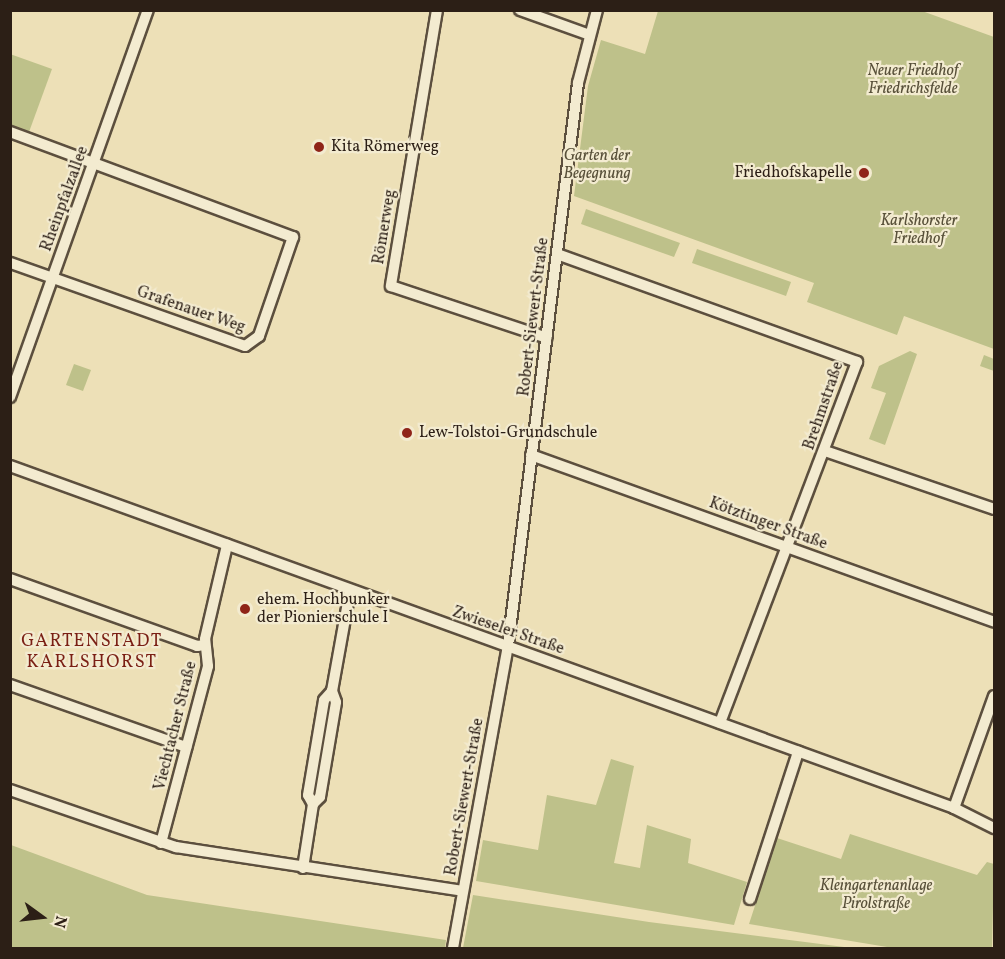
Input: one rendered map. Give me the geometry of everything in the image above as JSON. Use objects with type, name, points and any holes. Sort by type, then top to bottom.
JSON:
[{"type":"street","name":"Rheinpfalzallee","points":[[10,397],[148,10]]},
{"type":"street","name":"Römerweg","points":[[437,10],[391,286],[547,338]]},
{"type":"street","points":[[520,10],[590,35]]},
{"type":"street","name":"Robert-Siewert-Straße","points":[[453,948],[508,646],[578,83],[597,10]]},
{"type":"street","points":[[10,132],[93,164]]},
{"type":"street","name":"Grafenauer Weg","points":[[10,263],[246,346],[259,336],[294,237],[93,164]]},
{"type":"street","name":"Brehmstraße","points":[[557,254],[857,362],[789,548],[720,723]]},
{"type":"street","points":[[825,451],[994,509]]},
{"type":"street","name":"Kötztinger Straße","points":[[531,455],[994,622]]},
{"type":"street","name":"Zwieseler Straße","points":[[10,466],[954,808],[994,828]]},
{"type":"street","name":"Viechtacher Straße","points":[[161,843],[208,666],[205,645],[227,545]]},
{"type":"street","points":[[10,579],[197,646],[205,645]]},
{"type":"street","points":[[303,868],[313,804],[320,797],[322,786],[336,702],[332,691],[350,591]]},
{"type":"street","points":[[10,685],[186,747]]},
{"type":"street","points":[[954,808],[994,696]]},
{"type":"street","points":[[750,898],[798,752]]},
{"type":"street","points":[[10,790],[161,843],[303,868],[463,891]]},
{"type":"green space","points":[[658,11],[922,11],[994,37],[994,349],[904,316],[897,335],[807,302],[814,283],[574,196],[588,86],[601,40],[645,54]]},
{"type":"green space","points":[[10,54],[52,69],[29,132],[11,125]]},
{"type":"green space","points":[[586,209],[680,243],[674,257],[581,224]]},
{"type":"green space","points":[[697,249],[791,282],[786,296],[692,263]]},
{"type":"green space","points":[[910,351],[917,354],[885,445],[869,439],[886,393],[871,388],[879,366]]},
{"type":"green space","points":[[984,355],[994,359],[994,371],[980,366]]},
{"type":"green space","points":[[74,364],[91,370],[83,391],[66,385]]},
{"type":"green space","points":[[327,704],[332,704],[318,793],[312,792]]},
{"type":"green space","points":[[611,759],[634,766],[614,863],[640,868],[647,825],[691,839],[688,863],[747,882],[734,925],[476,881],[483,840],[538,850],[547,795],[596,805]]},
{"type":"green space","name":"Kleingartenanlage Pirolstraße","points":[[850,834],[977,875],[987,862],[994,864],[992,948],[893,948],[749,924],[777,838],[841,859]]},
{"type":"green space","points":[[11,845],[147,895],[446,940],[445,948],[11,948]]},
{"type":"green space","points":[[473,895],[649,922],[852,948],[463,948]]},
{"type":"place","name":"Kita Römerweg","points":[[319,147]]},
{"type":"place","name":"Friedhofskapelle","points":[[864,173]]},
{"type":"place","name":"Lew-Tolstoi-Grundschule","points":[[407,433]]},
{"type":"place","name":"ehem. Hochbunker der Pionierschule I","points":[[245,609]]},
{"type":"district","name":"GARTENSTADT KARLSHORST","points":[[92,653]]},
{"type":"park label","name":"Neuer Friedhof Friedrichsfelde","points":[[913,80]]},
{"type":"park label","name":"Garten der Begegnung","points":[[597,165]]},
{"type":"park label","name":"Karlshorster Friedhof","points":[[919,230]]}]
